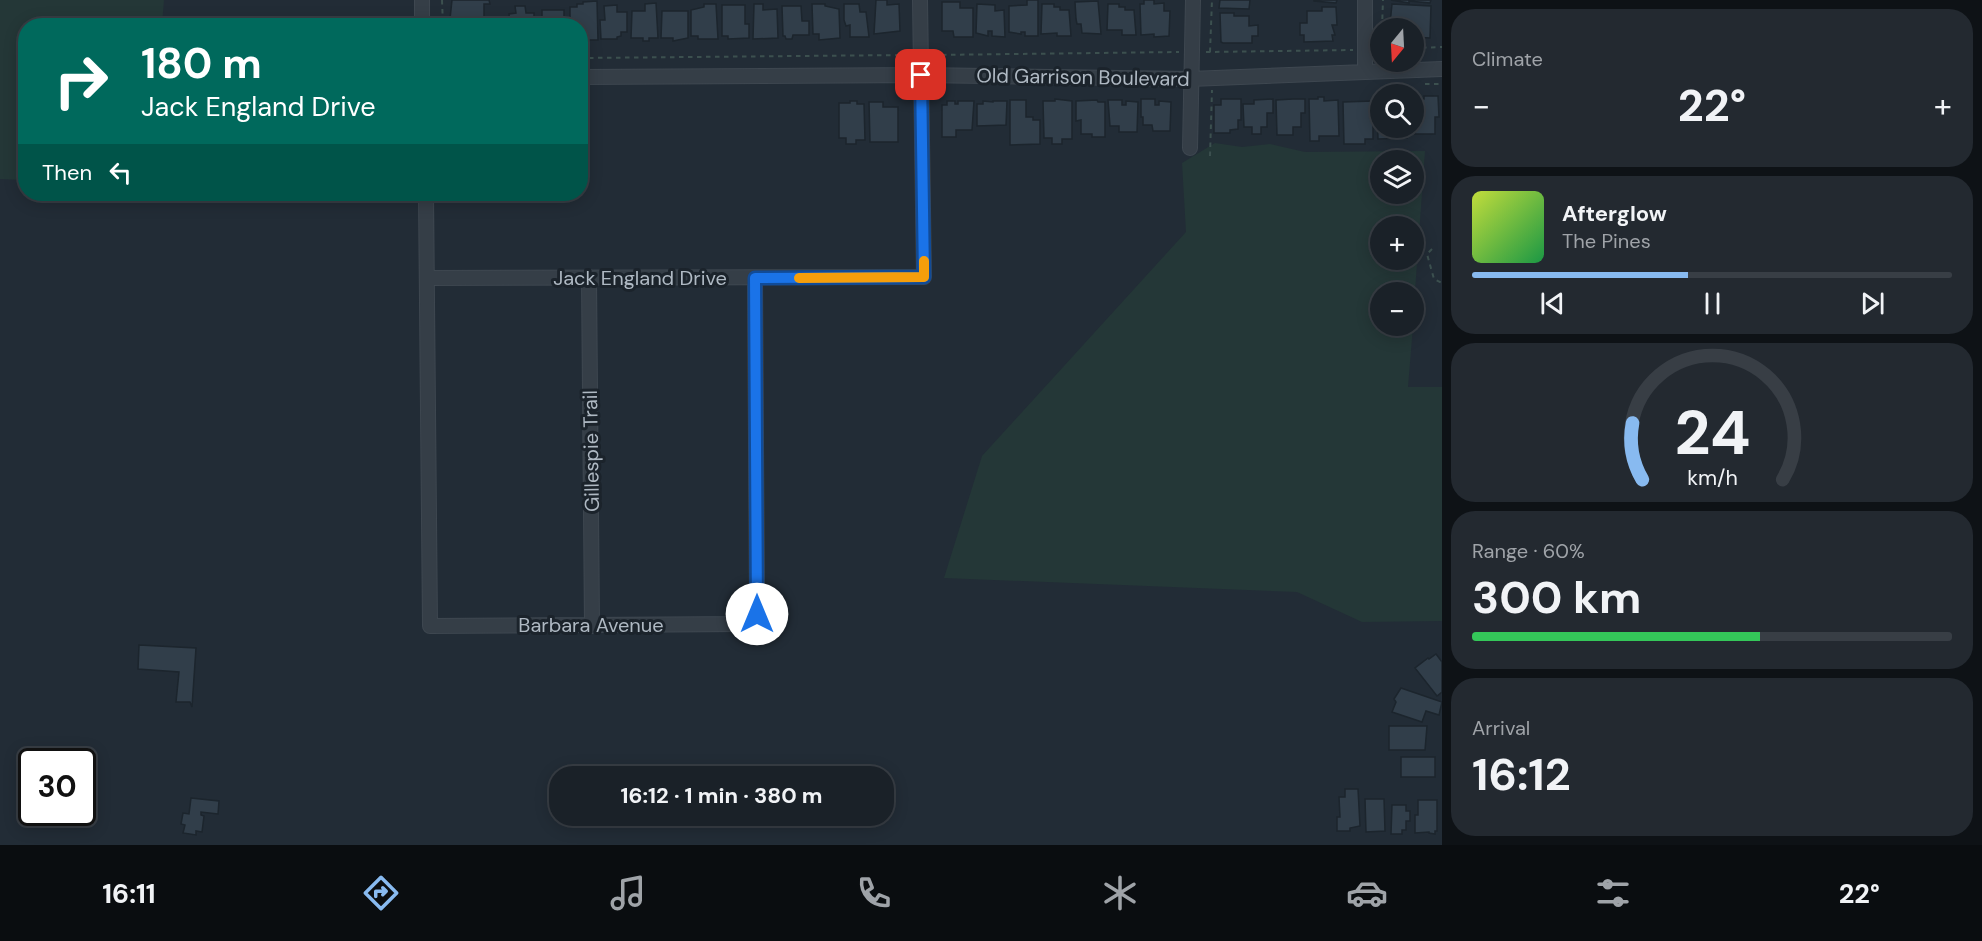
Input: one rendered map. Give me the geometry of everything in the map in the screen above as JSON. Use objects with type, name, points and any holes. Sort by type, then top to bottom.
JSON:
[{"type":"street","points":[[422,0],[423,18]]},
{"type":"street","points":[[920,0],[921,75]]},
{"type":"street","points":[[1190,148],[1193,0]]},
{"type":"street","points":[[1365,0],[1365,72]]},
{"type":"street","name":"Old Garrison Boulevard","points":[[588,77],[921,75],[1190,79],[1442,69]]},
{"type":"street","name":"Jack England Drive","points":[[427,278],[924,277],[921,75]]},
{"type":"street","points":[[426,201],[427,278]]},
{"type":"street","name":"Gillespie Trail","points":[[589,277],[592,626]]},
{"type":"street","name":"Barbara Avenue","points":[[427,278],[430,626],[745,624],[752,621],[757,614],[755,278]]},
{"type":"path","points":[[442,0],[442,18]]},
{"type":"path","points":[[1210,52],[1212,0]]},
{"type":"path","points":[[1382,18],[1383,0]]},
{"type":"path","points":[[1424,48],[1442,47]]},
{"type":"path","points":[[1200,52],[1357,50]]},
{"type":"path","points":[[933,55],[1180,52]]},
{"type":"path","points":[[588,58],[910,55]]},
{"type":"path","points":[[1210,156],[1212,84]]},
{"type":"path","points":[[1424,84],[1442,84]]},
{"type":"path","points":[[1432,249],[1427,254],[1434,279],[1442,283]]},
{"type":"shaded area","points":[[0,0],[164,0],[163,18],[18,18],[18,180],[0,179]]},
{"type":"shaded area","points":[[1215,143],[1242,147],[1270,144],[1305,152],[1370,151],[1370,204],[1421,204],[1420,216],[1370,216],[1370,270],[1416,270],[1416,282],[1370,282],[1370,336],[1412,336],[1408,387],[1442,387],[1442,621],[1362,622],[1297,592],[944,578],[982,456],[1186,232],[1182,163]]},
{"type":"building","points":[[452,0],[489,0],[490,4],[484,4],[484,18],[450,18]]},
{"type":"building","points":[[876,0],[887,0],[887,5],[899,4],[900,31],[874,34]]},
{"type":"building","points":[[1027,0],[1038,0],[1038,36],[1025,36],[1025,32],[1021,34],[1009,32],[1009,6],[1027,5]]},
{"type":"building","points":[[1144,0],[1154,0],[1154,4],[1164,3],[1164,11],[1170,11],[1169,36],[1141,35],[1140,4],[1144,4]]},
{"type":"building","points":[[1220,0],[1250,0],[1249,9],[1219,8]]},
{"type":"building","points":[[1314,0],[1337,0],[1336,3]]},
{"type":"building","points":[[1391,0],[1431,0],[1430,3],[1409,1],[1409,3]]},
{"type":"building","points":[[597,1],[598,40],[588,40],[588,18],[570,18],[570,7],[577,7],[577,4],[583,4],[583,2]]},
{"type":"building","points":[[1098,1],[1101,34],[1082,33],[1081,24],[1077,24],[1075,2]]},
{"type":"building","points":[[942,2],[960,2],[960,8],[973,8],[973,37],[954,37],[953,31],[942,31]]},
{"type":"building","points":[[656,3],[658,38],[643,41],[643,38],[631,38],[632,11],[645,11],[645,4]]},
{"type":"building","points":[[704,4],[716,4],[718,39],[698,39],[698,36],[691,36],[691,10],[704,7]]},
{"type":"building","points":[[754,4],[763,4],[763,10],[777,9],[778,38],[753,39]]},
{"type":"building","points":[[812,4],[825,4],[825,6],[839,9],[840,38],[819,40],[819,34],[813,34]]},
{"type":"building","points":[[844,4],[859,4],[860,12],[866,12],[869,37],[850,37],[850,25],[846,26],[844,20]]},
{"type":"building","points":[[977,4],[995,5],[995,11],[1004,10],[1005,37],[992,36],[992,31],[988,31],[988,36],[976,33]]},
{"type":"building","points":[[1042,4],[1054,4],[1054,7],[1060,7],[1060,10],[1069,10],[1071,36],[1057,36],[1057,33],[1041,34]]},
{"type":"building","points":[[1108,4],[1119,4],[1119,7],[1125,7],[1125,10],[1134,10],[1136,35],[1122,35],[1122,30],[1107,30]]},
{"type":"building","points":[[1392,4],[1431,6],[1430,38],[1424,38],[1424,18],[1391,18]]},
{"type":"building","points":[[617,5],[617,12],[627,12],[627,32],[621,32],[621,36],[617,39],[601,39],[600,20],[605,20],[604,6]]},
{"type":"building","points":[[722,5],[745,5],[745,24],[749,24],[749,38],[728,39],[728,36],[722,36]]},
{"type":"building","points":[[515,6],[525,6],[526,13],[534,13],[534,18],[509,18],[509,14],[516,13]]},
{"type":"building","points":[[782,6],[801,6],[802,21],[809,21],[809,35],[793,35],[792,39],[786,39],[783,36]]},
{"type":"building","points":[[1322,7],[1336,7],[1337,25],[1332,25],[1335,35],[1332,35],[1333,41],[1304,42],[1304,35],[1300,35],[1300,23],[1307,23],[1307,11],[1322,11]]},
{"type":"building","points":[[542,10],[564,10],[564,18],[542,18]]},
{"type":"building","points":[[662,11],[688,11],[688,38],[673,41],[673,38],[661,38]]},
{"type":"building","points":[[1220,13],[1249,16],[1249,26],[1258,25],[1258,36],[1252,36],[1252,43],[1221,42]]},
{"type":"building","points":[[1424,96],[1438,96],[1439,117],[1435,117],[1435,134],[1424,134]]},
{"type":"building","points":[[1318,97],[1324,97],[1324,101],[1338,100],[1339,136],[1319,136],[1319,141],[1310,141],[1309,99],[1318,99]]},
{"type":"building","points":[[1055,99],[1072,101],[1072,139],[1062,139],[1062,144],[1052,144],[1052,138],[1044,138],[1043,101],[1055,101]]},
{"type":"building","points":[[1141,99],[1155,99],[1155,105],[1159,105],[1159,101],[1171,102],[1170,131],[1153,131],[1152,125],[1143,125]]},
{"type":"building","points":[[1221,99],[1241,99],[1241,120],[1238,120],[1238,129],[1230,130],[1230,133],[1214,133],[1214,105],[1221,105]]},
{"type":"building","points":[[1273,99],[1273,113],[1267,113],[1267,127],[1261,127],[1261,134],[1252,134],[1252,127],[1244,127],[1243,104],[1254,104],[1254,100]]},
{"type":"building","points":[[1305,99],[1305,113],[1301,113],[1301,127],[1293,127],[1293,135],[1277,135],[1276,100]]},
{"type":"building","points":[[1010,100],[1026,100],[1026,117],[1040,120],[1040,144],[1010,145]]},
{"type":"building","points":[[1108,100],[1122,100],[1122,105],[1126,105],[1126,101],[1138,102],[1137,132],[1119,132],[1119,126],[1110,126]]},
{"type":"building","points":[[850,101],[864,104],[865,140],[856,140],[856,144],[846,144],[846,138],[839,138],[839,103],[850,103]]},
{"type":"building","points":[[947,101],[955,101],[955,104],[958,104],[958,101],[974,101],[972,130],[956,130],[956,137],[942,137],[942,105],[947,105]]},
{"type":"building","points":[[983,101],[1007,101],[1006,125],[977,126],[977,104],[983,104]]},
{"type":"building","points":[[1076,101],[1105,102],[1105,137],[1081,134],[1081,120],[1076,121]]},
{"type":"building","points":[[1370,101],[1370,138],[1373,139],[1365,139],[1365,144],[1344,144],[1343,102]]},
{"type":"building","points":[[869,102],[883,102],[883,107],[898,107],[898,142],[870,142]]},
{"type":"building","points":[[139,645],[196,648],[192,707],[190,702],[176,702],[179,672],[138,669]]},
{"type":"building","points":[[1436,654],[1442,662],[1442,692],[1437,696],[1415,668]]},
{"type":"building","points":[[1401,688],[1442,702],[1439,715],[1426,711],[1422,722],[1392,712],[1396,702],[1394,699]]},
{"type":"building","points":[[1389,726],[1427,726],[1425,750],[1389,750]]},
{"type":"building","points":[[1401,757],[1435,757],[1435,777],[1401,777]]},
{"type":"building","points":[[1345,789],[1358,789],[1360,826],[1350,828],[1350,831],[1337,831],[1337,817],[1340,817],[1339,797],[1345,797]]},
{"type":"building","points":[[191,798],[219,801],[218,814],[201,812],[204,816],[202,832],[196,831],[196,835],[183,833],[185,825],[181,824],[183,813],[189,814]]},
{"type":"building","points":[[1365,799],[1384,799],[1385,831],[1366,832]]},
{"type":"building","points":[[1418,800],[1437,800],[1437,831],[1435,834],[1415,833]]},
{"type":"building","points":[[1392,805],[1406,805],[1406,811],[1410,811],[1410,821],[1406,821],[1406,830],[1402,830],[1402,834],[1391,834]]},
{"type":"slow traffic","points":[[799,278],[924,277],[924,261]]},
{"type":"route","points":[[757,614],[755,278],[924,277],[921,75]]}]
